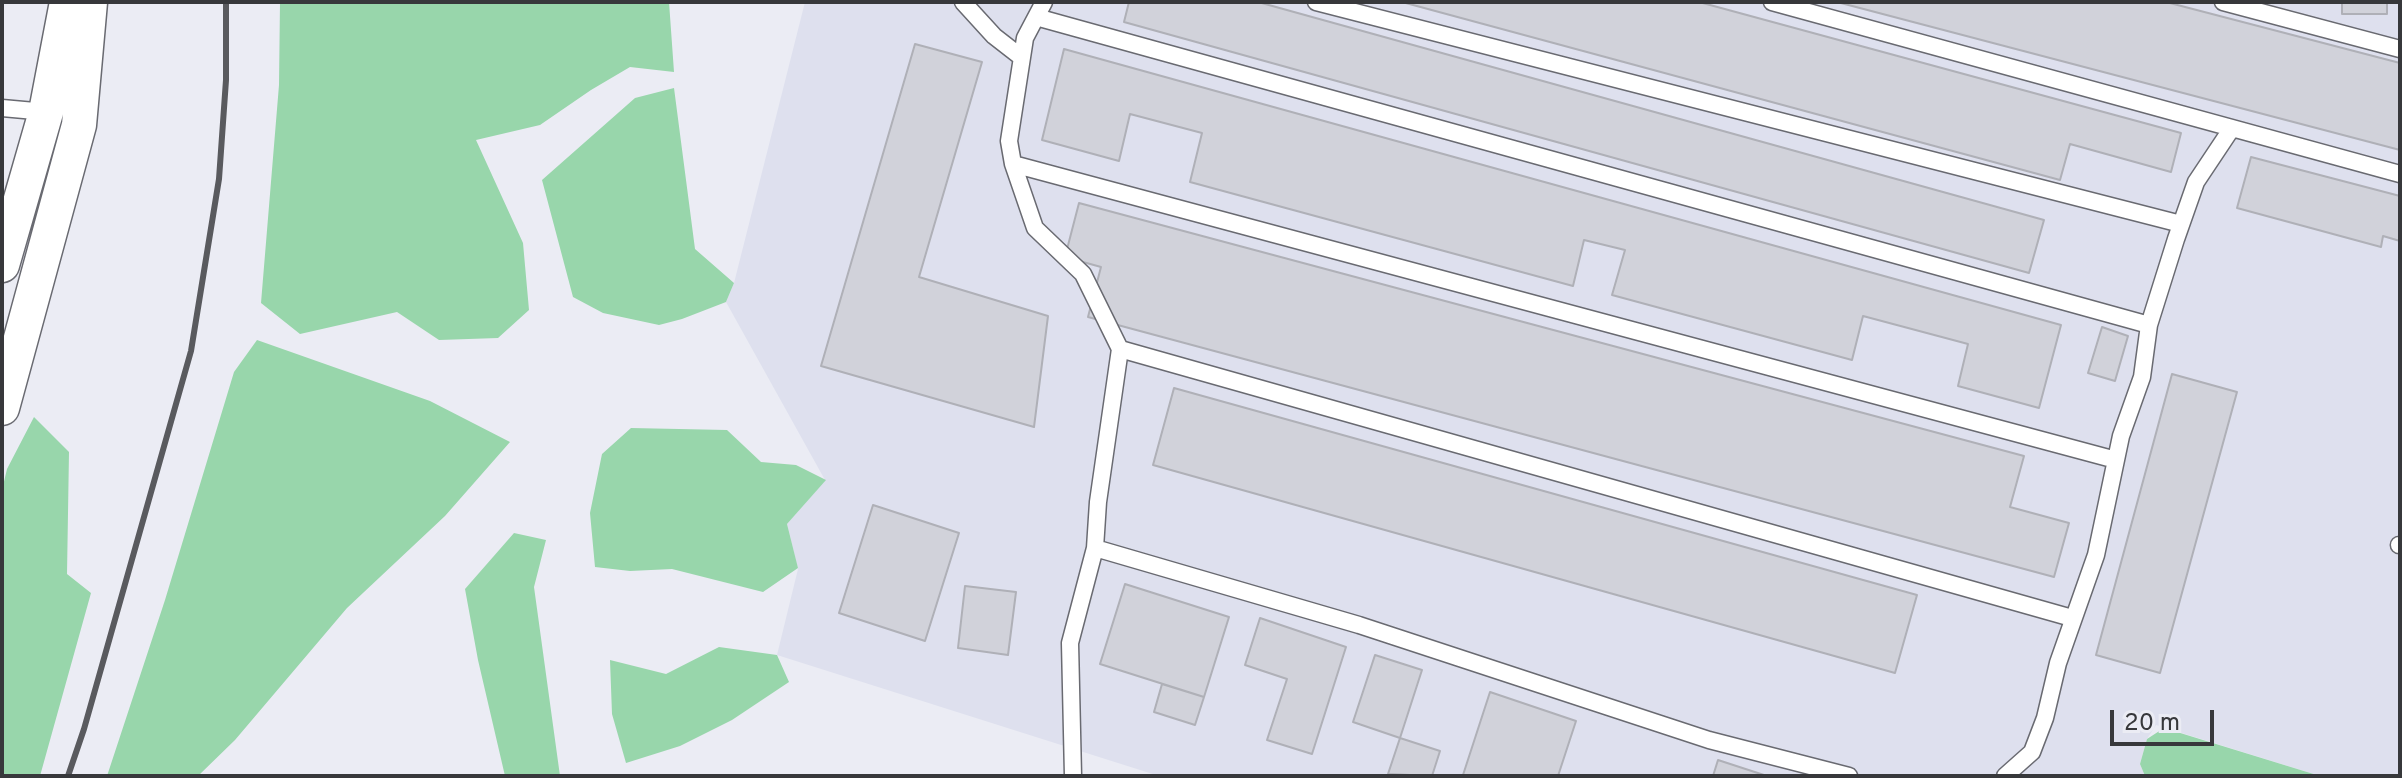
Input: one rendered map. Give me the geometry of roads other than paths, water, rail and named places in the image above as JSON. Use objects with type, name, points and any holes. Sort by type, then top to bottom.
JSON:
[{"type":"street","points":[[2,265],[46,112],[67,2]]},
{"type":"street","points":[[2,408],[79,125],[90,2]]},
{"type":"lane","points":[[963,2],[994,36],[1021,57]]},
{"type":"lane","points":[[1316,2],[2181,224]]},
{"type":"lane","points":[[1772,2],[2400,174]]},
{"type":"lane","points":[[2223,2],[2287,10],[2400,49]]},
{"type":"lane","points":[[1073,776],[1070,643],[1095,548],[1098,502],[1120,349],[1083,274],[1035,228],[1013,164],[1009,141],[1021,57],[1025,38],[1040,9],[2149,325]]},
{"type":"lane","points":[[2,108],[46,112]]},
{"type":"lane","points":[[2005,776],[2032,752],[2045,718],[2072,618],[2096,555],[2121,436],[2142,377],[2149,325],[2181,224],[2196,182],[2232,128]]},
{"type":"lane","points":[[1013,164],[2116,460]]},
{"type":"lane","points":[[1120,349],[2072,618]]},
{"type":"lane","points":[[1095,548],[1374,630],[1709,740],[1849,776]]},
{"type":"railway","points":[[68,776],[191,351],[219,179],[226,80],[226,2]]}]
